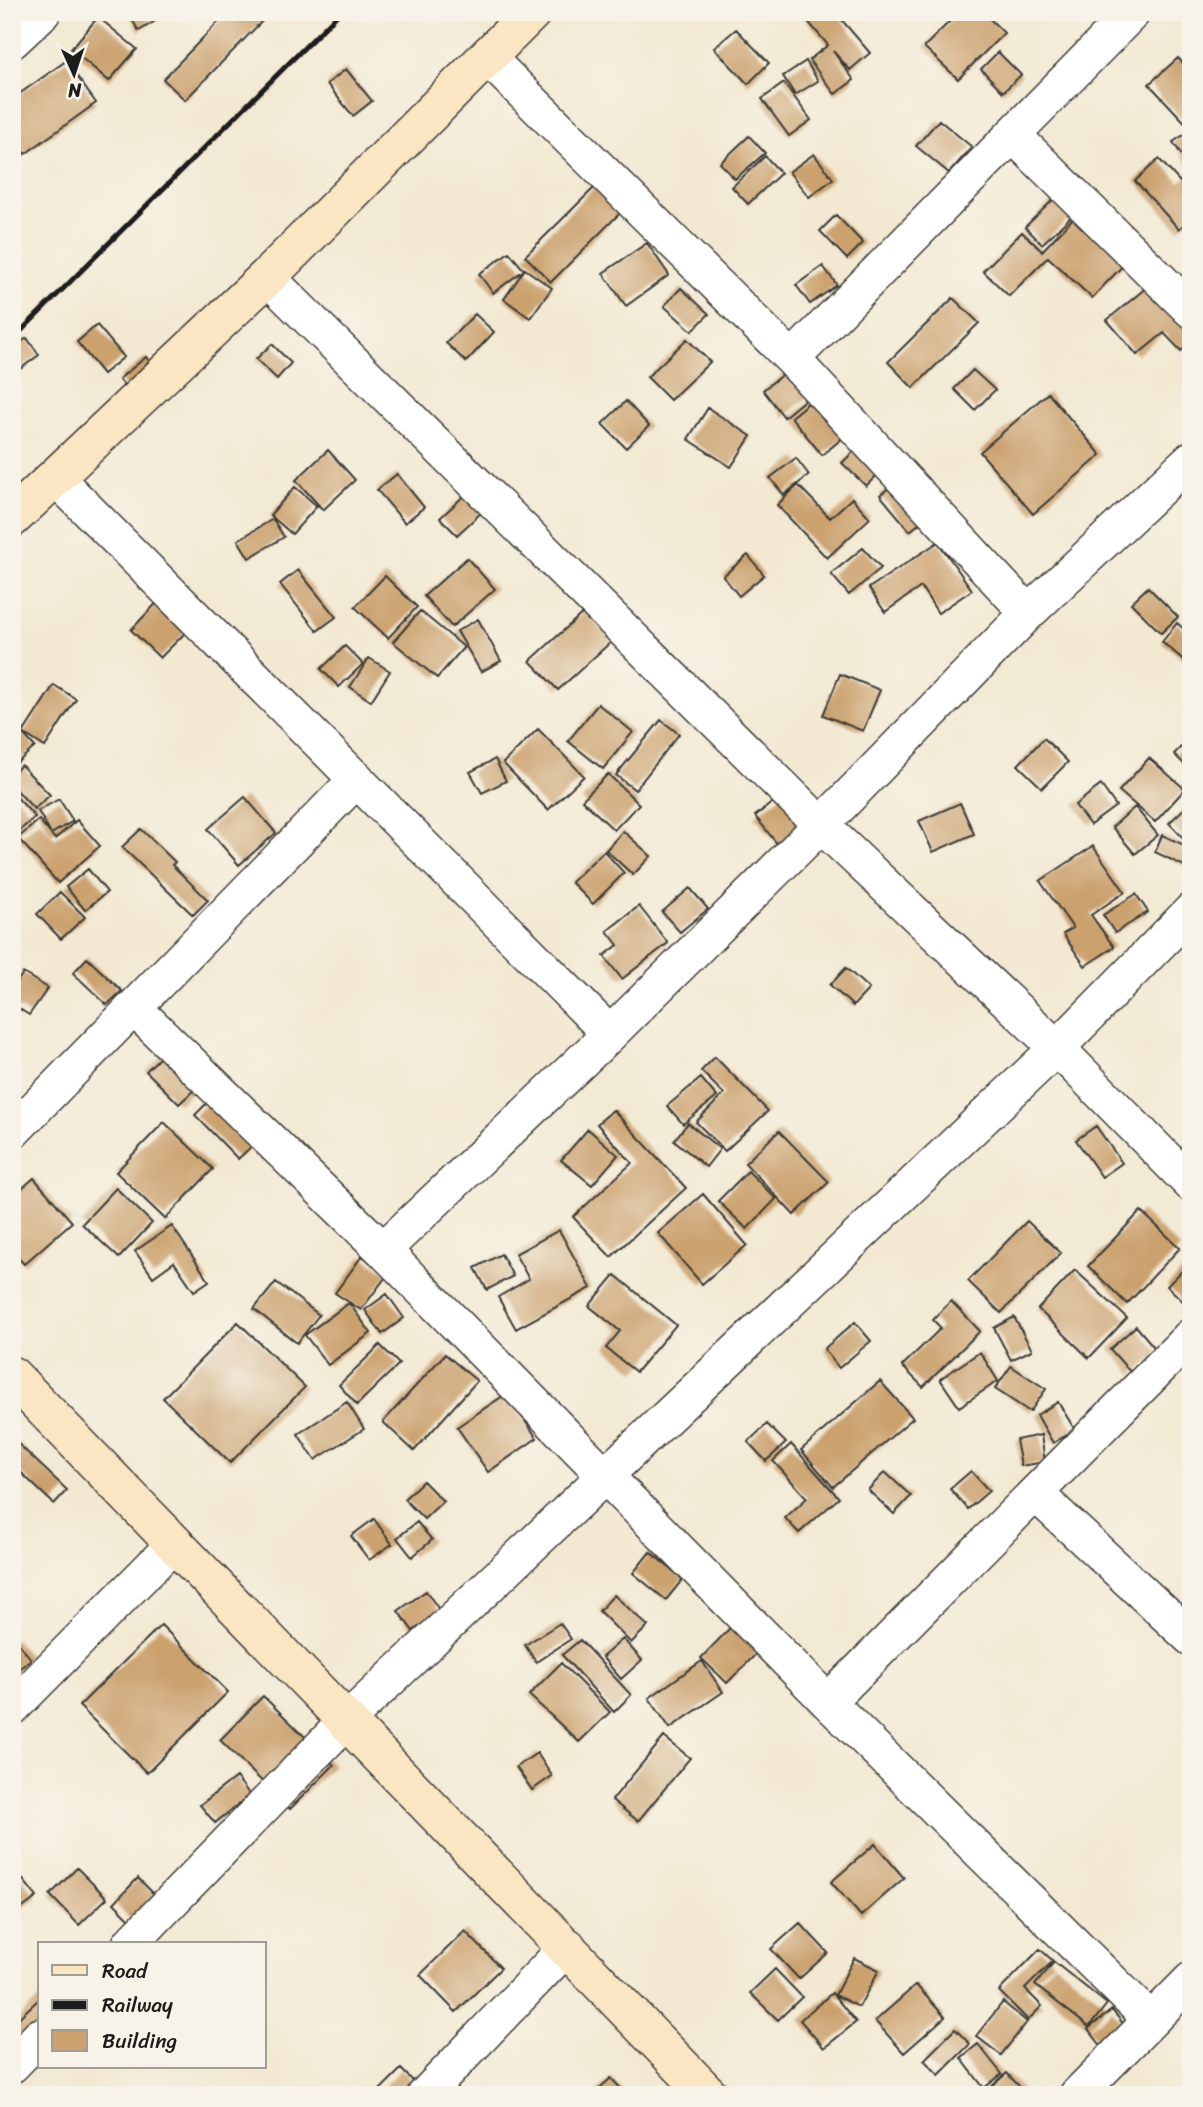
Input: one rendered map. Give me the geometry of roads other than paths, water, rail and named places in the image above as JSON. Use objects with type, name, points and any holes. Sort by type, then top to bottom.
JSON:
[{"type":"street","points":[[12,41],[43,12]]},
{"type":"street","points":[[12,518],[267,277],[532,12]]},
{"type":"street","points":[[792,359],[1133,12]]},
{"type":"street","points":[[487,57],[792,359],[1028,613]]},
{"type":"street","points":[[1013,135],[1191,310]]},
{"type":"street","points":[[267,277],[821,825],[1057,1048],[1191,1184]]},
{"type":"street","points":[[383,1250],[610,1034],[821,825],[1028,613],[1191,458]]},
{"type":"street","points":[[56,478],[610,1034]]},
{"type":"street","points":[[12,1132],[357,779]]},
{"type":"street","points":[[132,1942],[347,1720],[1057,1048],[1191,911]]},
{"type":"street","points":[[135,1009],[383,1250],[828,1702],[1151,2020]]},
{"type":"street","points":[[828,1702],[1191,1336]]},
{"type":"street","points":[[12,1376],[568,1946],[709,2095]]},
{"type":"street","points":[[1036,1494],[1191,1638]]},
{"type":"street","points":[[12,1708],[175,1544]]},
{"type":"street","points":[[425,2095],[568,1946]]},
{"type":"street","points":[[1077,2095],[1191,1980]]},
{"type":"street","points":[[12,2065],[38,2038]]},
{"type":"railway","points":[[12,340],[340,12]]}]
